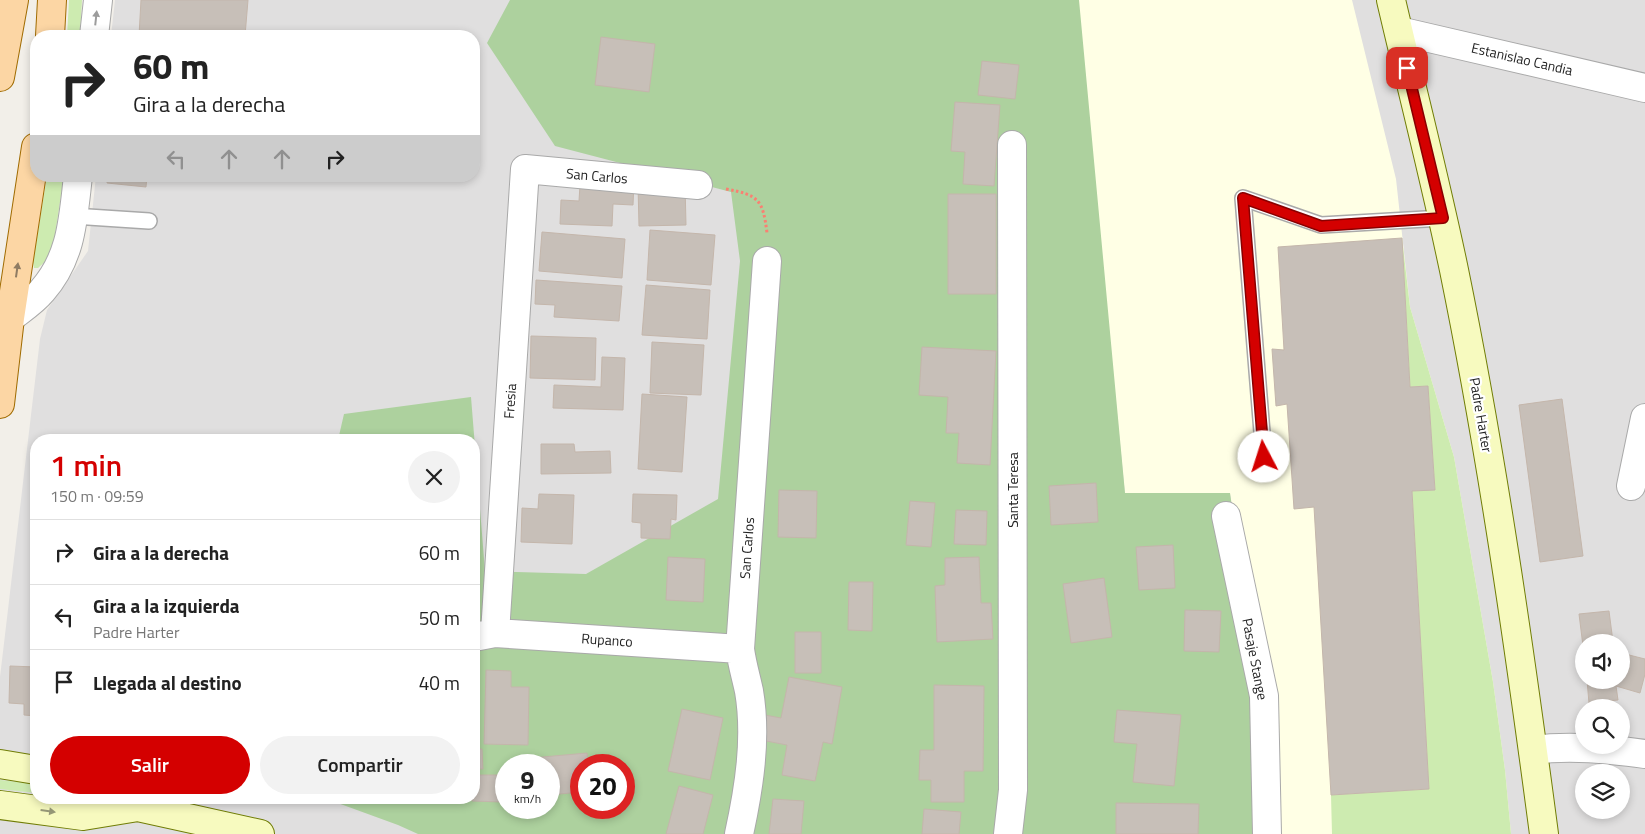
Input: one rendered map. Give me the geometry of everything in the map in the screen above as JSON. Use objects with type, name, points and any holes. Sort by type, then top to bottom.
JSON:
[{"type":"main road","points":[[0,77],[14,0]]},
{"type":"main road","points":[[50,30],[52,0]]},
{"type":"main road","name":"Padre Harter","points":[[1391,0],[1443,218],[1467,337],[1487,451],[1544,834]]},
{"type":"main road","points":[[0,404],[5,315],[30,180]]},
{"type":"main road","points":[[0,764],[30,769]]},
{"type":"main road","points":[[0,805],[83,816],[123,804]]},
{"type":"main road","points":[[145,804],[260,834]]},
{"type":"street","points":[[95,30],[98,0]]},
{"type":"street","name":"Estanislao Candia","points":[[1398,31],[1645,88]]},
{"type":"street","name":"Santa Teresa","points":[[1008,834],[1013,790],[1012,146]]},
{"type":"street","name":"San Carlos","points":[[525,169],[698,185]]},
{"type":"street","name":"Fresia","points":[[484,635],[525,169]]},
{"type":"street","points":[[5,315],[42,292],[57,270],[65,255],[74,216],[77,182]]},
{"type":"street","name":"San Carlos","points":[[739,834],[748,783],[752,735],[749,691],[742,667],[740,649],[767,260]]},
{"type":"street","points":[[1631,486],[1645,418]]},
{"type":"street","name":"Pasaje Stange","points":[[1226,516],[1264,696],[1267,834]]},
{"type":"street","name":"Rupanco","points":[[484,635],[740,649]]},
{"type":"street","points":[[1533,750],[1556,747],[1588,747],[1645,754]]},
{"type":"lane","points":[[1264,457],[1243,198],[1321,226],[1443,218]]},
{"type":"lane","points":[[74,216],[149,221]]},
{"type":"path","points":[[698,185],[745,193],[759,203],[765,213],[767,260]]},
{"type":"shaded area","points":[[115,0],[1645,0],[1645,834],[0,834],[0,677],[40,339],[47,310],[88,251],[95,182],[480,182],[480,30],[112,30]]},
{"type":"shaded area","points":[[1076,0],[1352,0],[1396,179],[1410,307],[1454,457],[1493,682],[1505,770],[1511,834],[1277,834],[1270,709],[1230,494],[1125,494]]},
{"type":"green space","points":[[69,0],[82,0],[80,30],[67,30]]},
{"type":"green space","points":[[510,0],[1079,0],[1125,493],[1230,493],[1259,697],[1260,834],[418,834],[340,804],[480,804],[480,509],[485,571],[586,574],[718,499],[740,261],[731,192],[555,146],[487,43]]},
{"type":"green space","points":[[46,182],[63,182],[50,257],[38,268],[34,268],[33,262]]},
{"type":"green space","points":[[1402,238],[1410,307],[1454,457],[1493,682],[1505,770],[1511,834],[1332,834],[1331,795],[1429,789],[1412,491],[1435,489],[1428,386],[1410,387]]},
{"type":"green space","points":[[471,397],[474,434],[339,434],[344,414]]},
{"type":"green space","points":[[0,780],[30,783],[30,792],[0,789]]},
{"type":"building","points":[[141,0],[248,0],[246,30],[139,30]]},
{"type":"building","points":[[601,37],[655,44],[649,92],[595,85]]},
{"type":"building","points":[[982,61],[1019,65],[1015,99],[978,95]]},
{"type":"building","points":[[955,102],[1000,105],[994,186],[963,184],[965,152],[951,151]]},
{"type":"building","points":[[107,182],[146,182],[146,187]]},
{"type":"building","points":[[634,182],[633,205],[613,204],[612,226],[560,224],[561,200],[579,201],[580,185]]},
{"type":"building","points":[[685,184],[686,225],[639,226],[638,185]]},
{"type":"building","points":[[948,194],[996,194],[996,294],[948,294]]},
{"type":"building","points":[[650,230],[715,235],[711,285],[647,280]]},
{"type":"building","points":[[542,232],[625,239],[622,278],[539,271]]},
{"type":"building","points":[[1402,238],[1410,387],[1428,386],[1435,490],[1412,491],[1429,789],[1331,795],[1314,507],[1294,509],[1287,404],[1276,406],[1272,349],[1284,350],[1278,247]]},
{"type":"building","points":[[536,280],[622,286],[619,321],[554,317],[555,305],[535,304]]},
{"type":"building","points":[[646,285],[710,290],[707,339],[642,335]]},
{"type":"building","points":[[531,336],[596,338],[595,380],[530,378]]},
{"type":"building","points":[[652,342],[704,345],[701,395],[650,393]]},
{"type":"building","points":[[922,347],[996,351],[990,465],[957,463],[959,433],[946,433],[948,397],[919,395]]},
{"type":"building","points":[[602,357],[625,358],[623,410],[553,408],[554,385],[601,387]]},
{"type":"building","points":[[642,394],[687,397],[682,472],[638,469]]},
{"type":"building","points":[[1562,399],[1583,556],[1540,562],[1519,405]]},
{"type":"building","points":[[541,444],[574,444],[575,452],[610,451],[611,473],[541,474]]},
{"type":"building","points":[[1096,483],[1098,522],[1051,525],[1049,486]]},
{"type":"building","points":[[779,490],[817,491],[816,538],[778,537]]},
{"type":"building","points":[[539,494],[574,495],[572,544],[521,542],[522,508],[538,509]]},
{"type":"building","points":[[633,494],[677,495],[676,520],[671,519],[670,539],[641,538],[641,523],[632,522]]},
{"type":"building","points":[[910,501],[935,503],[931,547],[906,545]]},
{"type":"building","points":[[956,510],[987,511],[986,545],[954,544]]},
{"type":"building","points":[[1173,545],[1175,588],[1139,590],[1136,547]]},
{"type":"building","points":[[668,557],[705,559],[703,602],[666,600]]},
{"type":"building","points":[[979,557],[981,603],[991,603],[993,639],[937,642],[935,586],[945,585],[945,558]]},
{"type":"building","points":[[1104,578],[1112,637],[1071,643],[1063,584]]},
{"type":"building","points":[[849,582],[873,582],[872,631],[848,630]]},
{"type":"building","points":[[1185,610],[1221,611],[1219,652],[1184,651]]},
{"type":"building","points":[[1609,611],[1612,634],[1582,634],[1579,614]]},
{"type":"building","points":[[795,632],[821,632],[821,673],[795,673]]},
{"type":"building","points":[[1630,655],[1645,659],[1645,674],[1640,693],[1626,689],[1630,689]]},
{"type":"building","points":[[10,666],[30,667],[30,716],[24,715],[24,704],[9,703]]},
{"type":"building","points":[[486,670],[511,671],[511,687],[529,687],[528,745],[484,744]]},
{"type":"building","points":[[789,677],[842,687],[832,744],[823,742],[815,781],[782,775],[787,745],[761,740],[765,715],[781,718]]},
{"type":"building","points":[[934,685],[984,686],[983,771],[964,771],[964,802],[931,802],[931,780],[919,780],[920,750],[934,750]]},
{"type":"building","points":[[1588,689],[1616,689],[1618,699],[1589,699]]},
{"type":"building","points":[[682,709],[723,718],[710,780],[668,771]]},
{"type":"building","points":[[1117,710],[1181,715],[1174,786],[1133,782],[1137,744],[1114,742]]},
{"type":"building","points":[[480,749],[482,749],[483,769],[480,769]]},
{"type":"building","points":[[560,755],[570,755],[570,793],[560,794]]},
{"type":"building","points":[[480,775],[495,775],[495,802],[480,801]]},
{"type":"building","points":[[679,786],[713,795],[703,834],[666,834]]},
{"type":"building","points":[[773,799],[804,801],[801,834],[769,834]]},
{"type":"building","points":[[1116,803],[1199,804],[1198,834],[1116,834]]},
{"type":"building","points":[[924,809],[961,812],[959,834],[922,834]]},
{"type":"route","points":[[1264,457],[1243,198],[1321,226],[1443,218],[1407,68]]}]
